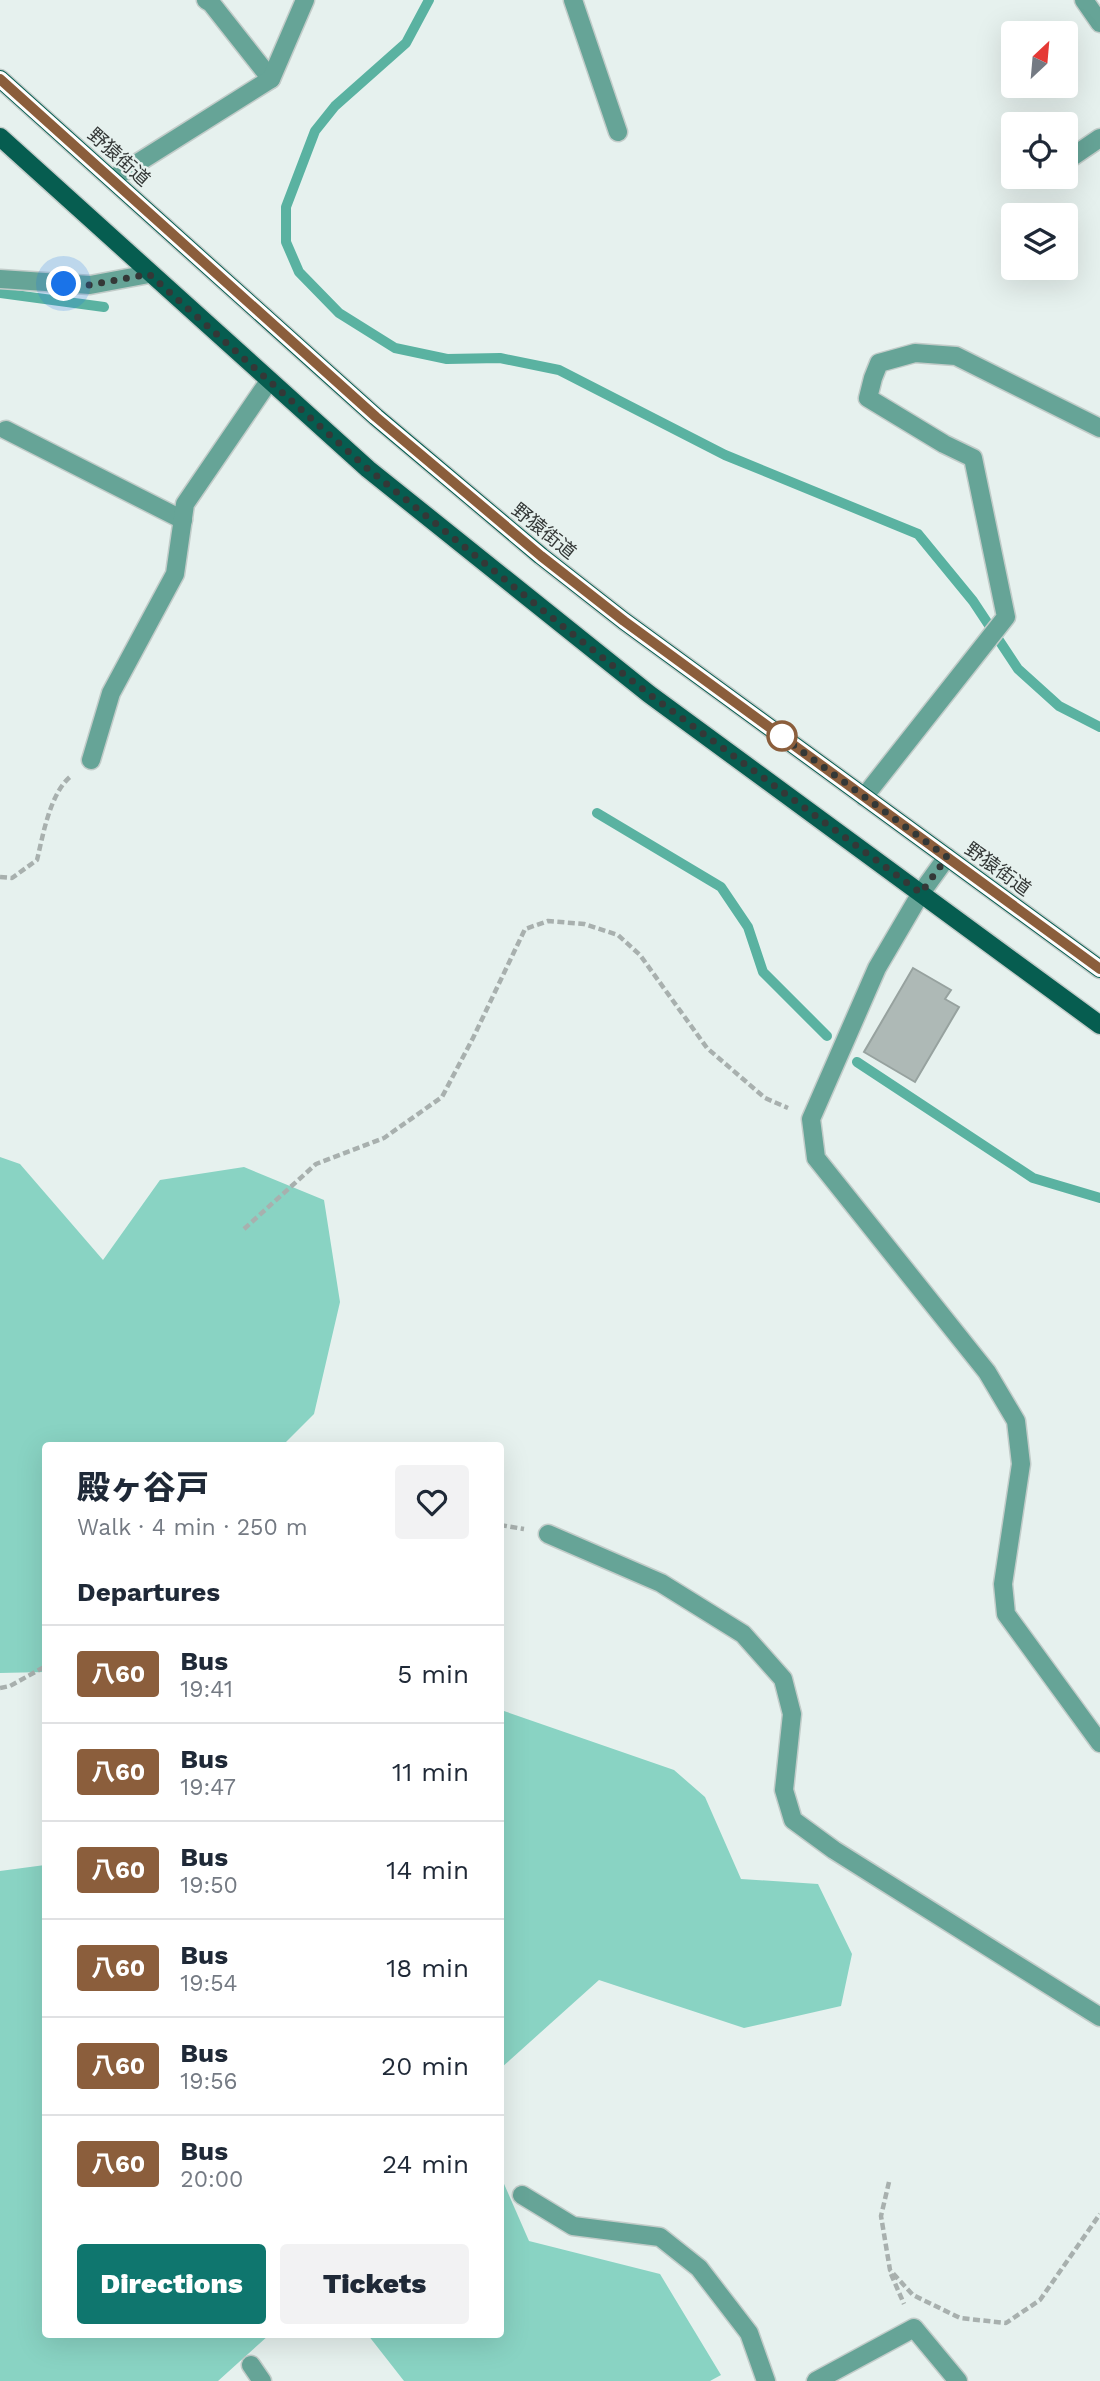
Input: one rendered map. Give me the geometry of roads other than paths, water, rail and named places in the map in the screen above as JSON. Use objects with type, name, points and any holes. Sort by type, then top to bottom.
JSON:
[{"type":"main road","name":"野猿街道","points":[[0,79],[459,489],[624,621],[1100,969]]},
{"type":"main road","points":[[0,137],[368,469],[649,694],[1100,1025]]},
{"type":"street","points":[[206,0],[271,79]]},
{"type":"street","points":[[113,179],[271,79],[304,0]]},
{"type":"street","points":[[573,0],[618,132]]},
{"type":"street","points":[[1084,0],[1100,23]]},
{"type":"street","points":[[1078,153],[1100,138]]},
{"type":"street","points":[[0,279],[90,285],[149,274]]},
{"type":"street","points":[[864,797],[1006,617],[973,458],[868,398],[879,363],[915,353],[956,356],[1100,428]]},
{"type":"street","points":[[91,760],[111,693],[175,574],[185,504],[269,381]]},
{"type":"street","points":[[6,429],[183,520]]},
{"type":"street","points":[[947,857],[921,893],[877,968],[811,1119],[816,1158],[987,1373],[1016,1421],[1021,1464],[1003,1584],[1006,1614],[1100,1743]]},
{"type":"street","points":[[548,1534],[672,1591],[743,1634],[783,1679],[792,1714],[784,1790],[793,1820],[834,1850],[1100,2017]]},
{"type":"street","points":[[522,2195],[573,2226],[660,2237],[699,2268],[749,2333],[766,2381]]},
{"type":"street","points":[[816,2381],[914,2328],[958,2381]]},
{"type":"street","points":[[251,2365],[262,2381]]},
{"type":"waterway","points":[[429,0],[406,43],[335,106],[315,131],[286,207],[286,242],[299,272],[339,313],[395,348],[447,359],[500,358],[559,370],[725,455],[918,534],[973,601],[1018,669],[1059,706],[1100,727]]},
{"type":"waterway","points":[[0,293],[104,307]]},
{"type":"waterway","points":[[597,813],[721,887],[748,927],[763,972],[827,1036]]},
{"type":"waterway","points":[[857,1062],[1033,1178],[1100,1198]]}]
